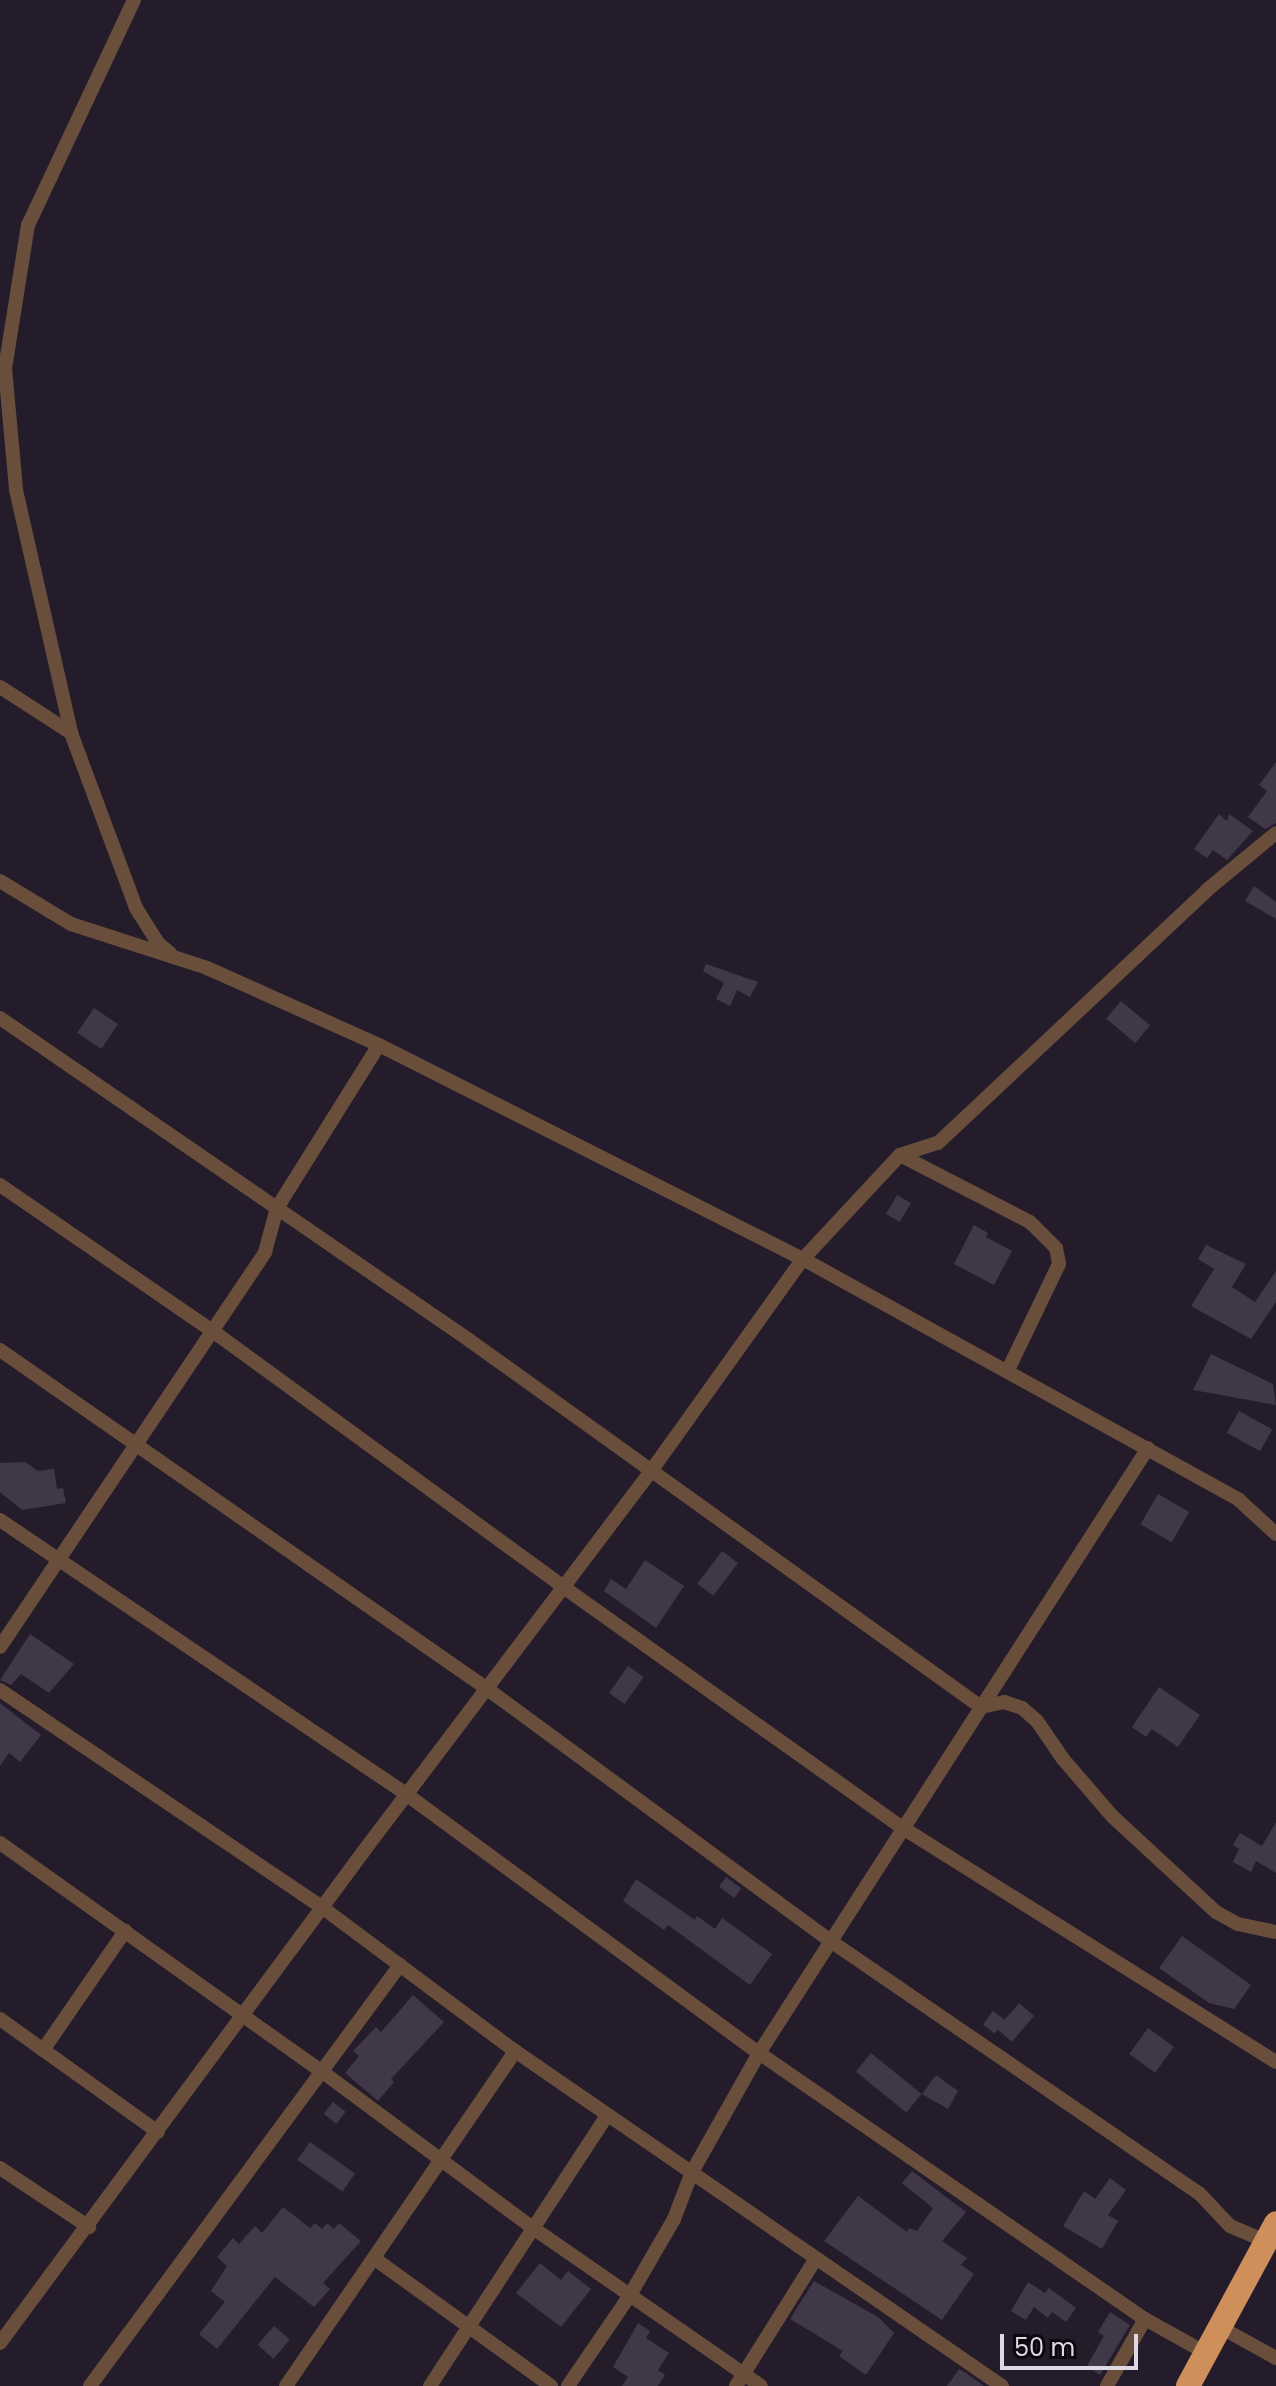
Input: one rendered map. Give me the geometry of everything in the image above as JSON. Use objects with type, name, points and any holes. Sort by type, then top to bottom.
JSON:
[{"type":"highway","points":[[1188,2386],[1271,2232]]},
{"type":"street","points":[[134,0],[28,225],[5,368],[16,490],[71,733],[136,908],[158,943],[173,956]]},
{"type":"street","points":[[0,687],[71,733]]},
{"type":"street","points":[[0,2343],[89,2227],[406,1794],[651,1471],[803,1259],[900,1155],[938,1143],[1050,1041],[1207,890],[1276,833]]},
{"type":"street","points":[[0,881],[71,924],[173,956],[379,1045],[803,1259],[1239,1500],[1276,1534]]},
{"type":"street","points":[[0,1018],[277,1208],[981,1707],[1004,1702],[1022,1708],[1037,1721],[1063,1759],[1112,1816],[1216,1912],[1238,1924],[1276,1932]]},
{"type":"street","points":[[0,1647],[265,1252],[277,1208],[379,1045]]},
{"type":"street","points":[[900,1155],[1030,1222],[1056,1248],[1059,1264],[1008,1370]]},
{"type":"street","points":[[0,1185],[214,1332],[562,1586],[903,1828],[1276,2062]]},
{"type":"street","points":[[0,1350],[486,1688],[832,1942],[1199,2193],[1230,2226],[1271,2232]]},
{"type":"street","points":[[568,2386],[630,2295],[674,2219],[692,2172],[759,2053],[1148,1448]]},
{"type":"street","points":[[0,1520],[406,1794],[759,2053],[1145,2319],[1206,2353]]},
{"type":"street","points":[[0,1690],[323,1908],[607,2116],[1002,2386]]},
{"type":"street","points":[[0,1843],[320,2070],[533,2228],[630,2295],[740,2380],[761,2386]]},
{"type":"street","points":[[43,2050],[125,1931]]},
{"type":"street","points":[[90,2386],[400,1965]]},
{"type":"street","points":[[0,2019],[158,2132]]},
{"type":"street","points":[[286,2386],[515,2051]]},
{"type":"street","points":[[430,2386],[607,2116]]},
{"type":"street","points":[[0,2168],[89,2227]]},
{"type":"street","points":[[375,2259],[551,2386]]},
{"type":"street","points":[[740,2380],[815,2260]]},
{"type":"street","points":[[1107,2386],[1145,2319]]},
{"type":"street","points":[[1220,2327],[1276,2358]]},
{"type":"building","points":[[1276,762],[1276,823],[1265,829],[1248,817],[1267,791],[1259,785]]},
{"type":"building","points":[[1219,814],[1227,821],[1229,814],[1253,831],[1227,860],[1213,850],[1207,858],[1194,849]]},
{"type":"building","points":[[1254,886],[1276,902],[1276,919],[1245,901]]},
{"type":"building","points":[[706,964],[758,982],[750,997],[737,990],[730,1006],[716,999],[724,983],[703,971]]},
{"type":"building","points":[[1121,1001],[1150,1025],[1135,1043],[1106,1019]]},
{"type":"building","points":[[94,1008],[118,1024],[101,1049],[77,1033]]},
{"type":"building","points":[[897,1195],[911,1203],[900,1222],[886,1214]]},
{"type":"building","points":[[974,1225],[988,1233],[986,1237],[1012,1251],[994,1285],[954,1264]]},
{"type":"building","points":[[1206,1245],[1246,1264],[1232,1287],[1255,1302],[1276,1271],[1276,1302],[1251,1339],[1191,1306],[1214,1269],[1198,1259]]},
{"type":"building","points":[[1211,1354],[1273,1384],[1276,1405],[1193,1390]]},
{"type":"building","points":[[1239,1411],[1272,1429],[1260,1451],[1227,1433]]},
{"type":"building","points":[[25,1462],[38,1471],[54,1469],[57,1489],[63,1488],[66,1503],[22,1510],[0,1492],[0,1463]]},
{"type":"building","points":[[1158,1494],[1189,1512],[1172,1542],[1140,1524]]},
{"type":"building","points":[[722,1551],[738,1563],[713,1596],[697,1584]]},
{"type":"building","points":[[645,1560],[684,1586],[656,1628],[604,1591],[611,1579],[626,1589]]},
{"type":"building","points":[[30,1634],[74,1664],[49,1693],[21,1674],[11,1685],[0,1680]]},
{"type":"building","points":[[628,1666],[644,1677],[625,1704],[609,1693]]},
{"type":"building","points":[[1159,1687],[1200,1715],[1178,1747],[1152,1729],[1146,1737],[1132,1727]]},
{"type":"building","points":[[0,1703],[41,1735],[20,1762],[9,1753],[0,1766]]},
{"type":"building","points":[[1276,1822],[1276,1873],[1256,1861],[1251,1872],[1233,1862],[1239,1849],[1233,1845],[1240,1833],[1262,1846]]},
{"type":"building","points":[[726,1877],[741,1888],[734,1898],[719,1887]]},
{"type":"building","points":[[636,1879],[695,1920],[697,1916],[715,1929],[722,1918],[772,1954],[750,1985],[668,1925],[664,1930],[623,1901]]},
{"type":"building","points":[[1182,1936],[1251,1985],[1234,2009],[1209,2003],[1159,1968]]},
{"type":"building","points":[[413,1995],[444,2022],[391,2079],[394,2082],[378,2101],[345,2073],[359,2056],[353,2051],[376,2027],[381,2032]]},
{"type":"building","points":[[1019,2003],[1034,2016],[1012,2042],[997,2029]]},
{"type":"building","points":[[993,2011],[1005,2020],[995,2034],[983,2025]]},
{"type":"building","points":[[1148,2028],[1174,2047],[1155,2073],[1129,2054]]},
{"type":"building","points":[[871,2053],[922,2094],[906,2113],[856,2072]]},
{"type":"building","points":[[936,2075],[958,2091],[948,2109],[922,2094]]},
{"type":"building","points":[[333,2102],[346,2112],[336,2124],[324,2114]]},
{"type":"building","points":[[310,2142],[355,2174],[342,2192],[297,2160]]},
{"type":"building","points":[[912,2171],[966,2212],[942,2241],[967,2258],[961,2265],[974,2274],[942,2320],[824,2241],[858,2196],[907,2232],[909,2228],[917,2231],[933,2208],[902,2183]]},
{"type":"building","points":[[1110,2178],[1126,2190],[1108,2215],[1118,2221],[1102,2249],[1063,2226],[1084,2191],[1095,2199]]},
{"type":"building","points":[[283,2207],[310,2228],[315,2223],[322,2229],[327,2223],[334,2229],[339,2223],[361,2241],[323,2283],[330,2289],[314,2307],[275,2277],[217,2349],[199,2334],[225,2302],[211,2291],[227,2266],[217,2257],[233,2238],[239,2244],[255,2226],[262,2233]]},
{"type":"building","points":[[540,2263],[561,2280],[568,2271],[591,2289],[561,2327],[516,2293]]},
{"type":"building","points":[[814,2281],[878,2317],[894,2333],[866,2375],[839,2356],[843,2351],[790,2319]]},
{"type":"building","points":[[1028,2282],[1045,2293],[1049,2288],[1076,2308],[1066,2322],[1052,2312],[1048,2318],[1034,2307],[1026,2320],[1011,2311]]},
{"type":"building","points":[[1110,2312],[1130,2325],[1100,2375],[1087,2366],[1104,2336],[1098,2332]]},
{"type":"building","points":[[638,2323],[650,2331],[646,2338],[669,2353],[658,2370],[665,2375],[658,2386],[622,2386],[628,2377],[613,2367]]},
{"type":"building","points":[[274,2326],[290,2340],[273,2359],[258,2345]]},
{"type":"building","points":[[959,2369],[966,2373],[984,2386],[947,2386]]}]
